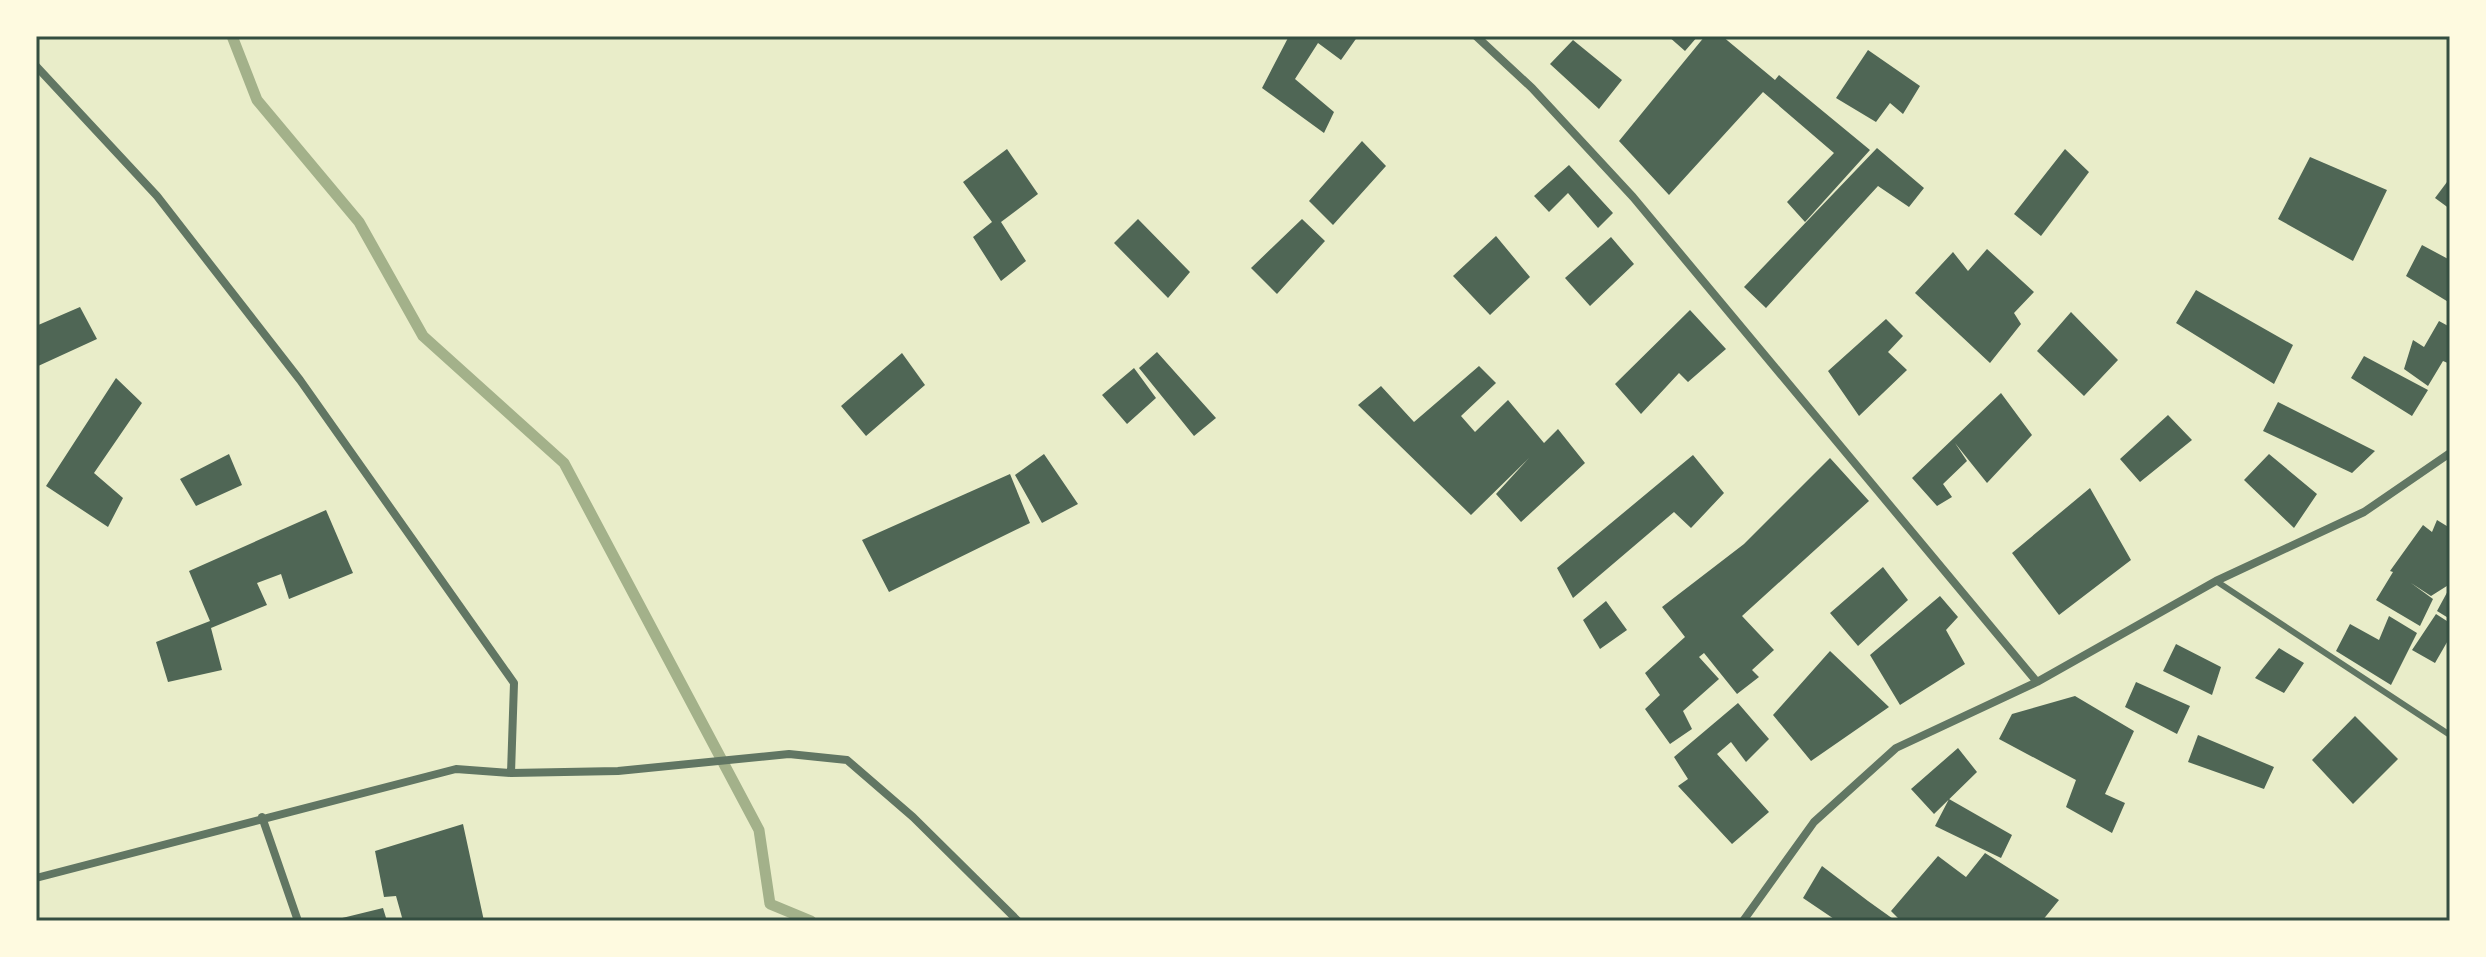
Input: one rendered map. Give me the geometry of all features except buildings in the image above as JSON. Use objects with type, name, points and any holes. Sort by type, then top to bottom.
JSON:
[{"type":"street","points":[[1476,36],[1532,88],[1633,197],[2037,682]]},
{"type":"street","points":[[36,66],[157,196],[281,356],[514,683],[511,773]]},
{"type":"street","points":[[1743,921],[1814,822],[1896,748],[2037,682],[2216,581],[2364,512],[2450,453]]},
{"type":"street","points":[[36,878],[456,769],[511,773],[618,771],[789,754],[847,760],[913,817],[1018,921]]},
{"type":"street","points":[[262,817],[298,921]]},
{"type":"lane","points":[[2216,581],[2450,735]]},
{"type":"waterway","points":[[232,36],[257,100],[359,222],[423,336],[564,463],[759,830],[770,904],[811,921]]}]
